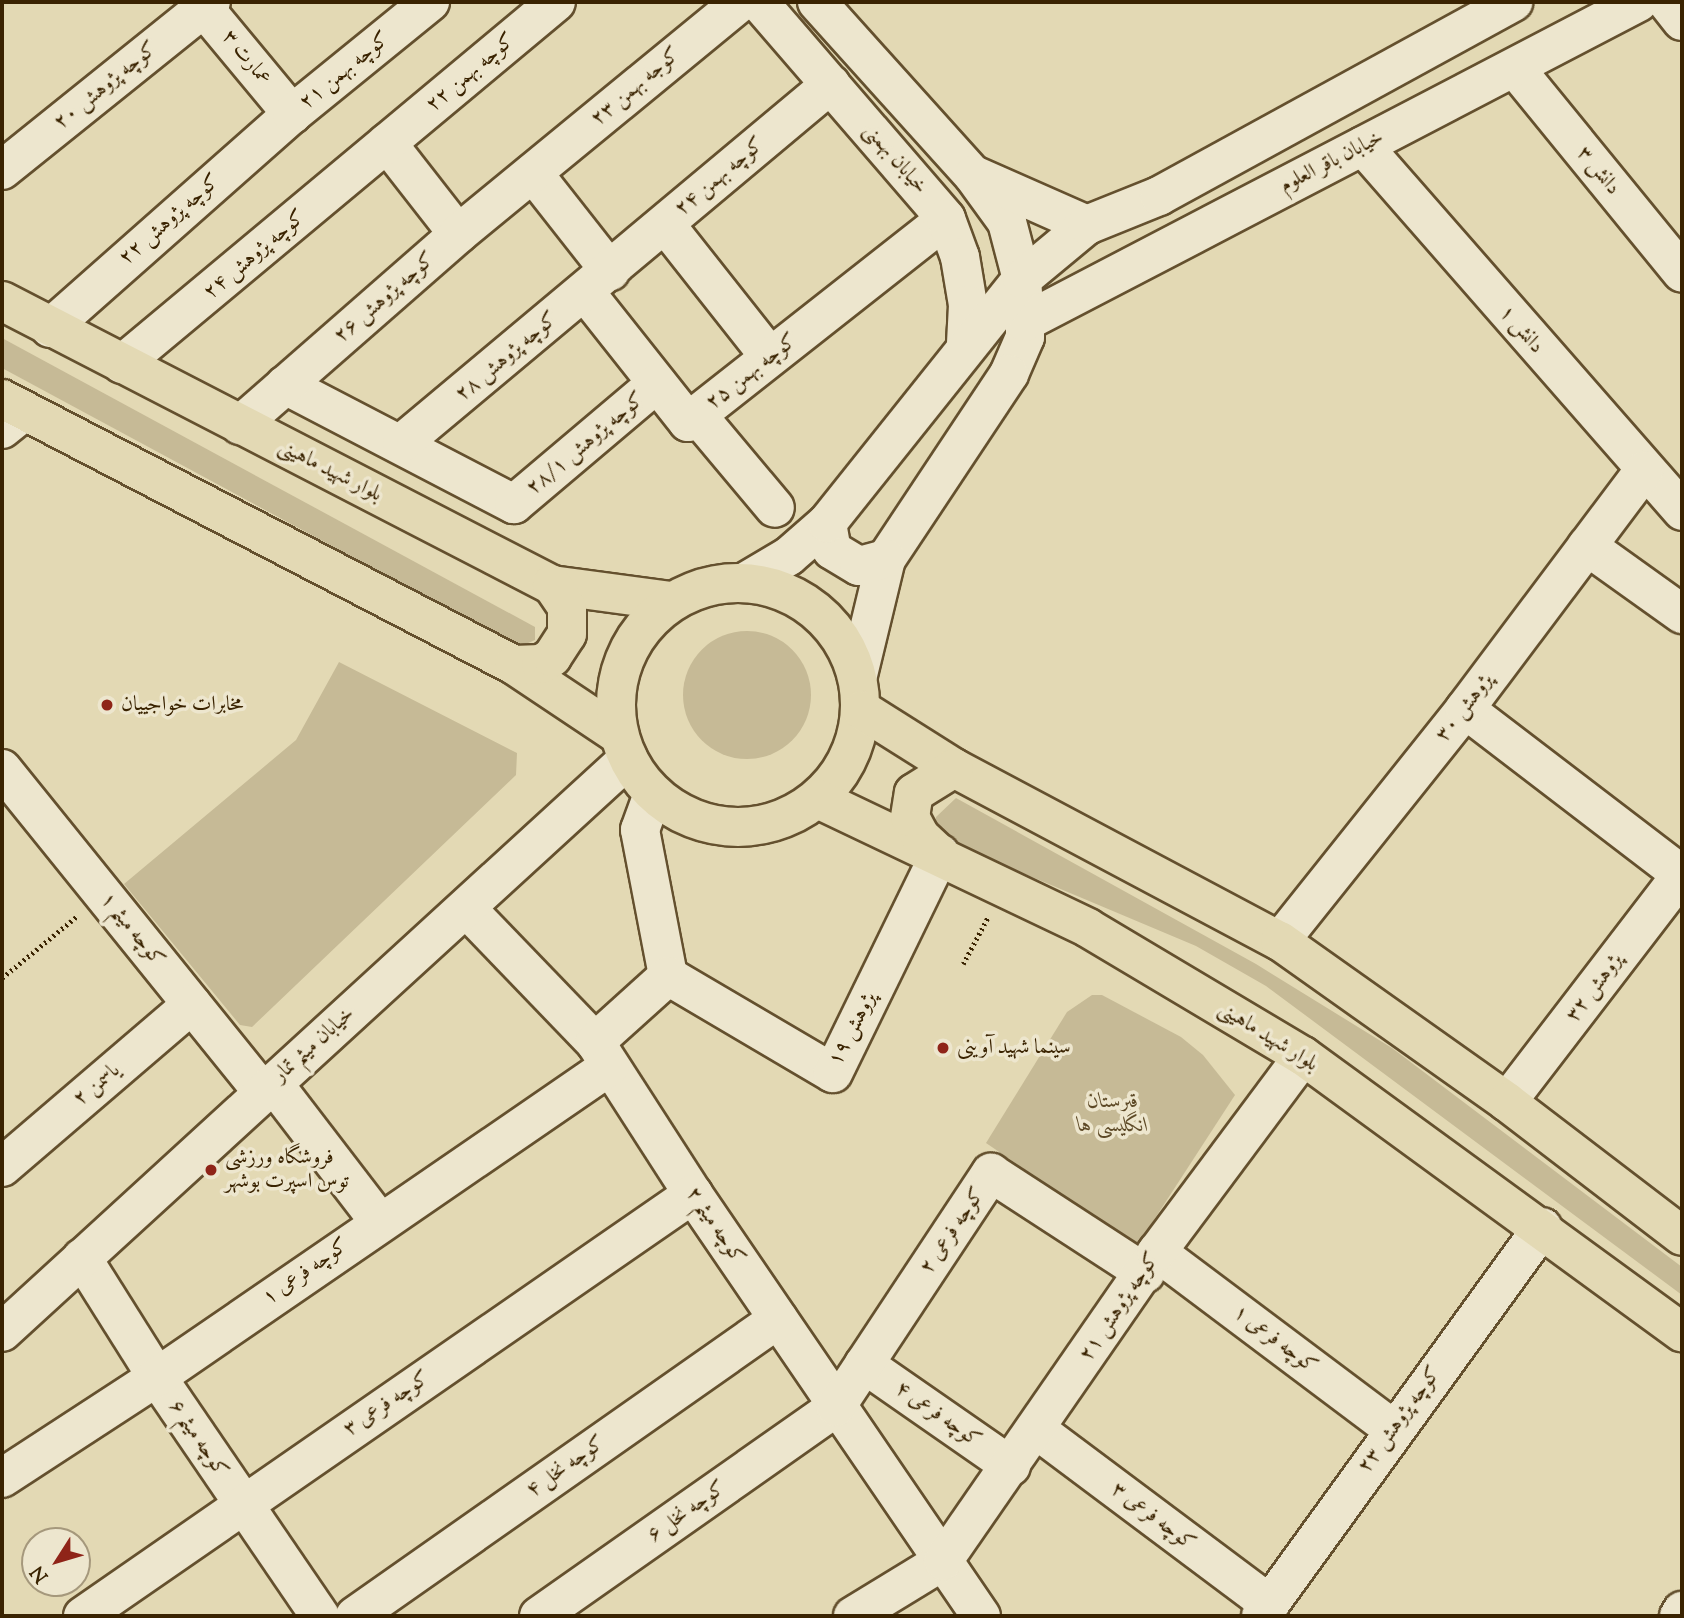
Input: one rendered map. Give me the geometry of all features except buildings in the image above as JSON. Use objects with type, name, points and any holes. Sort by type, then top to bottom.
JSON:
[{"type":"main road","name":"بلوار شهید ماهینی","points":[[2,302],[552,585],[671,601]]},
{"type":"main road","points":[[9,413],[513,666],[624,747]]},
{"type":"main road","points":[[745,582],[783,590],[817,610],[843,639],[860,692],[856,743],[846,763],[818,799],[782,820],[729,828],[688,817],[653,794],[624,747],[615,698],[623,660],[642,627],[671,601],[707,586],[745,582]]},
{"type":"main road","points":[[513,666],[541,664],[552,657],[568,634],[567,607],[552,585]]},
{"type":"main road","points":[[860,692],[954,768],[1280,941],[1507,1102],[1682,1236]]},
{"type":"main road","points":[[940,854],[920,836],[910,817],[914,793],[954,768]]},
{"type":"main road","name":"بلوار شهید ماهینی","points":[[818,799],[940,854],[1088,928],[1303,1056],[1543,1227],[1682,1332]]},
{"type":"street","name":"کوچه بهمن ۲۱","points":[[292,114],[430,2]]},
{"type":"street","name":"کوچه بهمن ۲۲","points":[[387,143],[555,2]]},
{"type":"street","name":"کوجه بهمن ۲۳","points":[[533,173],[740,2]]},
{"type":"street","name":"خیابان بهمنی","points":[[759,2],[946,219],[960,257],[968,305],[966,344]]},
{"type":"street","points":[[817,2],[973,175],[1007,222],[1022,279],[1025,322],[1025,337],[1009,374],[886,559],[860,692]]},
{"type":"street","points":[[745,582],[789,556],[827,523],[966,344],[1022,279],[1087,225],[1159,196],[1513,2]]},
{"type":"street","name":"خیابان باقر العلوم","points":[[1025,322],[1639,2]]},
{"type":"street","points":[[1667,2],[1682,21]]},
{"type":"street","name":"عمارت ۳","points":[[205,4],[292,114]]},
{"type":"street","name":"کوچه پژوهش ۲۰","points":[[2,170],[205,4]]},
{"type":"street","name":"دانش ۳","points":[[1515,68],[1682,273]]},
{"type":"street","name":"کوچه بهمن ۲۴","points":[[598,281],[831,85]]},
{"type":"street","name":"کوچه پژوهش ۲۲","points":[[50,328],[292,114]]},
{"type":"street","points":[[387,143],[458,234]]},
{"type":"street","name":"کوچه پژوهش ۲۴","points":[[122,364],[387,143]]},
{"type":"street","name":"دانش ۱","points":[[1363,146],[1682,512]]},
{"type":"street","name":"کوچه پژوهش ۲۶","points":[[240,425],[458,234],[533,173]]},
{"type":"street","name":"کوچه بهمن ۲۵","points":[[533,173],[657,383],[688,422],[946,219]]},
{"type":"street","points":[[973,175],[1087,225]]},
{"type":"street","points":[[665,224],[770,358]]},
{"type":"street","name":"کوچه پژوهش ۲۸","points":[[402,443],[598,281]]},
{"type":"street","name":"کوچه پژوهش ۲۸/۱","points":[[402,443],[514,504],[657,383]]},
{"type":"street","points":[[285,384],[402,443]]},
{"type":"street","points":[[697,415],[775,508]]},
{"type":"street","name":"پژوهش ۳۰","points":[[1280,941],[1465,709],[1644,471]]},
{"type":"street","points":[[827,523],[832,550],[859,566],[886,559]]},
{"type":"street","points":[[1587,546],[1682,614]]},
{"type":"street","points":[[1465,709],[1682,874]]},
{"type":"street","name":"خیابان میثم تمار","points":[[2,1332],[267,1087],[467,909],[624,747]]},
{"type":"street","name":"کوچه میثم ۱","points":[[6,784],[104,894],[192,1004],[267,1087],[379,1221]]},
{"type":"street","points":[[653,794],[640,830],[668,976]]},
{"type":"street","name":"پژوهش ۱۹","points":[[668,976],[833,1073],[940,854]]},
{"type":"street","name":"پژوهش ۳۲","points":[[1507,1102],[1682,874]]},
{"type":"street","name":"کوچه میثم ۲","points":[[467,909],[603,1054],[693,1195],[981,1616]]},
{"type":"street","name":"کوچه فرعی ۱","points":[[2,1478],[157,1377],[379,1221],[603,1054],[668,976]]},
{"type":"street","name":"یاسمن ۲","points":[[2,1167],[192,1004]]},
{"type":"street","name":"کوچه پژوهش ۲۱","points":[[943,1561],[1037,1430],[1151,1263],[1303,1056]]},
{"type":"street","name":"کوچه فرعی ۲","points":[[836,1407],[991,1173],[1151,1263]]},
{"type":"street","name":"کوچه فرعی ۳","points":[[83,1616],[693,1195]]},
{"type":"street","name":"کوچه پژوهش ۲۳","points":[[1265,1610],[1393,1429],[1543,1227]]},
{"type":"street","name":"کوچه میثم ۶","points":[[82,1258],[157,1377],[320,1616]]},
{"type":"street","name":"کوچه فرعی ۱","points":[[1151,1263],[1393,1429]]},
{"type":"street","name":"کوچه نخل ۴","points":[[355,1616],[778,1319]]},
{"type":"street","name":"کوچه فرعی ۴","points":[[864,1364],[1011,1466]]},
{"type":"street","name":"کوچه نخل ۶","points":[[539,1616],[836,1407]]},
{"type":"street","name":"کوچه فرعی ۳","points":[[1037,1430],[1265,1610]]},
{"type":"street","points":[[853,1616],[943,1561]]},
{"type":"street","points":[[1679,1616],[1682,1611]]},
{"type":"path","points":[[2,978],[104,894]]},
{"type":"green space","points":[[2,338],[535,627],[535,640],[519,647],[2,368]]},
{"type":"green space","points":[[747,631],[772,636],[793,649],[806,670],[811,695],[806,720],[793,741],[772,754],[747,759],[722,754],[701,741],[688,720],[683,695],[688,670],[701,649],[722,636]]},
{"type":"green space","points":[[339,662],[517,753],[516,775],[252,1027],[240,1025],[124,884],[296,740]]},
{"type":"green space","points":[[956,798],[1256,964],[1392,1048],[1682,1267],[1682,1295],[1266,986],[1196,946],[935,836],[936,817]]},
{"type":"green space","name":"قبرستان انگلیسی ها","points":[[1092,995],[1102,995],[1181,1037],[1203,1055],[1235,1095],[1137,1246],[986,1143],[1067,1012]]},
{"type":"place","name":"مخابرات خواجییان","points":[[107,705]]},
{"type":"place","name":"سینما شهید آوینی","points":[[943,1048]]},
{"type":"place","name":"فروشگاه ورزشی توس اسپرت بوشهر","points":[[211,1170]]}]
